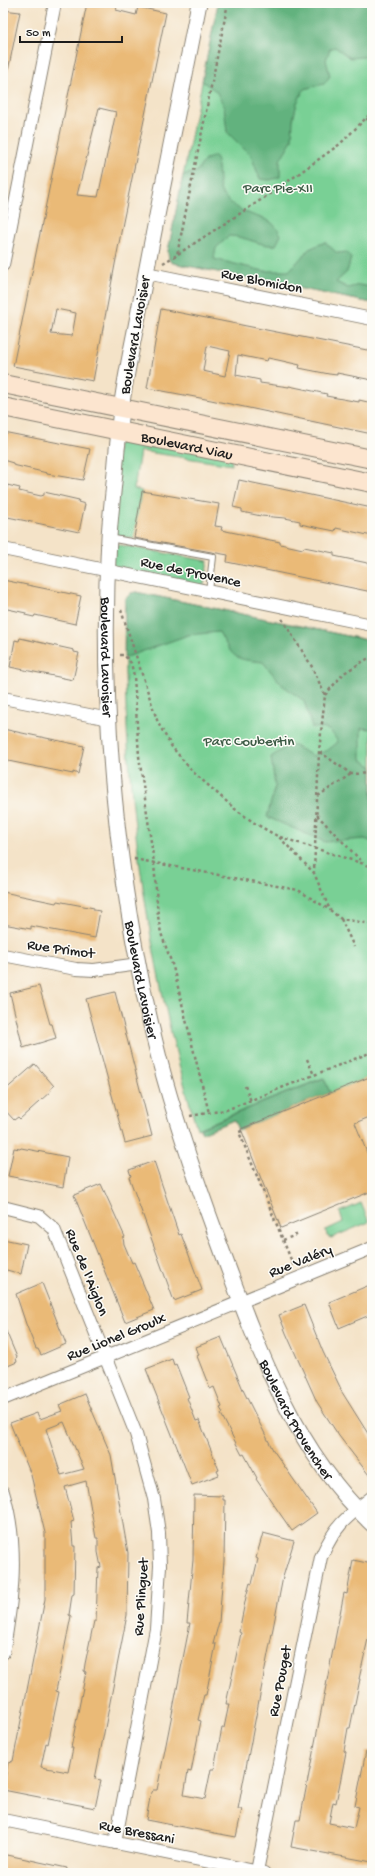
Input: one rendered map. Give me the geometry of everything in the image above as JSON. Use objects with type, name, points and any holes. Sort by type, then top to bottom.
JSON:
[{"type":"main road","name":"Boulevard Viau","points":[[3,384],[372,459]]},
{"type":"main road","name":"Boulevard Viau","points":[[3,407],[372,483]]},
{"type":"street","points":[[3,265],[6,238],[55,3]]},
{"type":"street","name":"Boulevard Lavoisier","points":[[199,3],[121,409],[109,538],[107,655],[109,719],[115,802],[122,856],[138,964],[159,1058],[187,1154],[241,1302]]},
{"type":"street","name":"Rue Blomidon","points":[[146,273],[372,318]]},
{"type":"street","name":"Rue de Provence","points":[[3,549],[372,625]]},
{"type":"street","points":[[3,698],[109,719]]},
{"type":"street","name":"Rue Primot","points":[[3,955],[88,970],[114,969],[138,964]]},
{"type":"street","name":"Rue de l'Aiglon","points":[[3,1208],[38,1216],[54,1229],[105,1357]]},
{"type":"street","name":"Rue Valéry","points":[[241,1302],[372,1248]]},
{"type":"street","name":"Rue Lionel Groulx","points":[[3,1399],[241,1302]]},
{"type":"street","name":"Boulevard Provencher","points":[[241,1302],[267,1366],[288,1411],[324,1468],[356,1509],[372,1524]]},
{"type":"street","name":"Rue Plinguet","points":[[105,1357],[136,1434],[146,1466],[159,1533],[160,1566],[156,1629],[115,1843]]},
{"type":"street","points":[[3,1492],[9,1517],[13,1561],[12,1595],[3,1652]]},
{"type":"street","name":"Rue Pouget","points":[[261,1872],[321,1557],[331,1535],[343,1520],[372,1497]]},
{"type":"street","name":"Rue Bressani","points":[[3,1820],[261,1872]]},
{"type":"lane","points":[[109,538],[213,557],[209,591]]},
{"type":"path","points":[[177,255],[228,3]]},
{"type":"path","points":[[146,273],[177,255],[273,192],[340,144],[372,112]]},
{"type":"path","points":[[366,119],[372,120]]},
{"type":"path","points":[[273,605],[311,665],[325,695],[320,752],[314,873]]},
{"type":"path","points":[[120,606],[158,723],[172,747],[192,771],[235,809],[256,824],[279,837],[316,848],[372,868]]},
{"type":"path","points":[[107,655],[124,654],[131,663],[134,676],[139,756],[154,862],[158,916],[161,933],[173,967],[209,1113]]},
{"type":"path","points":[[325,695],[344,673],[372,656]]},
{"type":"path","points":[[320,752],[350,774]]},
{"type":"path","points":[[318,796],[350,774],[372,773]]},
{"type":"path","points":[[317,815],[364,864]]},
{"type":"path","points":[[279,837],[314,873],[330,910]]},
{"type":"path","points":[[122,856],[298,890],[330,910],[341,919],[354,947]]},
{"type":"path","points":[[341,919],[372,924]]},
{"type":"path","points":[[176,1118],[226,1110],[372,1052]]},
{"type":"path","points":[[308,1060],[314,1075]]},
{"type":"path","points":[[245,1086],[251,1101]]},
{"type":"path","points":[[242,1131],[240,1132],[298,1278]]},
{"type":"path","points":[[283,1240],[299,1234]]},
{"type":"green space","name":"Parc Pie-XII","points":[[218,3],[372,3],[372,303],[173,263],[169,260],[168,251]]},
{"type":"green space","points":[[218,3],[372,3],[372,56],[350,58],[335,47],[330,49],[326,60],[330,76],[324,84],[304,89],[297,103],[293,120],[292,140],[280,160],[280,177],[270,180],[260,179],[251,156],[227,132],[224,106],[216,91],[202,81]]},
{"type":"green space","points":[[214,156],[218,166],[220,188],[225,197],[242,210],[271,222],[275,225],[281,235],[276,245],[259,243],[235,236],[229,236],[216,248],[214,259],[264,271],[289,271],[309,249],[325,242],[337,253],[347,252],[351,258],[347,272],[336,282],[348,288],[359,285],[372,287],[372,303],[173,263],[169,260],[168,251],[183,175],[196,172],[205,160]]},
{"type":"green space","points":[[119,431],[231,454],[232,465],[140,451],[134,489],[142,491],[134,539],[110,534]]},
{"type":"green space","points":[[109,543],[208,561],[203,590],[108,571]]},
{"type":"green space","name":"Parc Coubertin","points":[[136,592],[372,641],[372,1076],[330,1093],[323,1078],[197,1129],[163,998],[150,933],[132,800],[127,734],[125,599],[131,593]]},
{"type":"green space","points":[[136,592],[372,641],[372,729],[361,728],[361,759],[372,767],[372,842],[365,839],[325,842],[267,817],[275,786],[271,757],[291,744],[313,756],[328,750],[338,742],[333,734],[328,730],[322,728],[312,728],[304,701],[282,685],[263,662],[246,660],[235,656],[228,648],[219,632],[188,635],[124,658],[125,599],[131,593]]},
{"type":"green space","points":[[324,1078],[330,1093],[238,1130],[234,1120],[202,1133],[200,1128]]},
{"type":"green space","points":[[361,1203],[369,1222],[331,1238],[327,1236],[326,1230],[343,1222],[340,1212]]},
{"type":"building","points":[[87,3],[117,3],[116,10],[136,15],[138,7],[166,13],[123,222],[93,381],[13,366]],"holes":[[[99,108],[116,112],[98,197],[77,195]],[[56,309],[76,313],[72,336],[51,334]]]},
{"type":"building","points":[[3,10],[20,12],[8,71],[3,71]]},
{"type":"building","points":[[161,309],[372,351],[372,380],[337,373],[337,375],[329,374],[299,368],[300,365],[268,358],[267,361],[238,355],[236,375],[260,380],[260,383],[289,386],[327,394],[326,396],[372,403],[372,434],[211,400],[147,388]],"holes":[[[207,346],[230,351],[225,376],[203,371]]]},
{"type":"building","points":[[3,432],[90,449],[83,480],[47,474],[13,465],[13,463],[3,460]]},
{"type":"building","points":[[239,480],[372,508],[372,536],[336,528],[335,531],[300,524],[300,521],[285,518],[261,516],[242,512],[242,509],[233,507]]},
{"type":"building","points":[[7,485],[20,488],[19,491],[41,496],[44,495],[44,492],[79,500],[78,502],[85,504],[79,532],[3,516],[3,487],[7,488]]},
{"type":"building","points":[[142,491],[219,504],[215,526],[222,527],[221,530],[280,542],[280,544],[303,549],[304,547],[334,553],[334,556],[372,564],[372,592],[227,562],[228,555],[134,538]]},
{"type":"building","points":[[3,580],[81,596],[75,624],[35,615],[34,617],[25,615],[26,613],[3,608]]},
{"type":"building","points":[[20,638],[74,650],[74,652],[79,653],[73,680],[10,667],[15,640],[19,641]]},
{"type":"building","points":[[3,729],[84,746],[78,774],[3,760]]},
{"type":"building","points":[[3,892],[56,903],[57,901],[94,908],[94,910],[100,911],[95,938],[31,926],[31,929],[3,924]]},
{"type":"building","points":[[39,986],[50,1024],[52,1024],[56,1038],[23,1048],[10,993]]},
{"type":"building","points":[[115,992],[152,1136],[125,1143],[86,999]]},
{"type":"building","points":[[35,1064],[54,1086],[50,1089],[51,1091],[20,1119],[18,1117],[14,1120],[3,1108],[3,1092]]},
{"type":"building","points":[[372,1076],[372,1116],[355,1123],[372,1165],[372,1191],[281,1228],[241,1129]]},
{"type":"building","points":[[14,1148],[68,1157],[63,1187],[8,1176]]},
{"type":"building","points":[[154,1161],[179,1235],[181,1234],[202,1290],[174,1301],[129,1177],[131,1176],[129,1170]]},
{"type":"building","points":[[101,1184],[125,1237],[123,1238],[124,1244],[132,1263],[134,1262],[154,1310],[125,1322],[74,1195]]},
{"type":"building","points":[[3,1239],[27,1244],[21,1274],[3,1269]]},
{"type":"building","points":[[42,1283],[66,1344],[41,1355],[38,1349],[36,1349],[16,1294]]},
{"type":"building","points":[[372,1284],[372,1314],[339,1328],[329,1302]]},
{"type":"building","points":[[304,1305],[340,1389],[372,1440],[372,1479],[339,1436],[317,1402],[286,1333],[279,1315]]},
{"type":"building","points":[[3,1324],[17,1357],[17,1362],[3,1368]]},
{"type":"building","points":[[221,1337],[244,1392],[273,1450],[317,1513],[292,1531],[256,1479],[257,1478],[244,1454],[242,1455],[221,1414],[223,1413],[220,1408],[222,1407],[214,1387],[210,1389],[197,1356],[199,1355],[196,1347]]},
{"type":"building","points":[[172,1359],[174,1365],[176,1364],[189,1397],[187,1398],[196,1421],[199,1420],[219,1470],[217,1471],[219,1475],[192,1485],[146,1369]]},
{"type":"building","points":[[85,1394],[111,1455],[128,1553],[127,1615],[95,1779],[101,1780],[95,1808],[3,1790],[8,1763],[13,1761],[45,1599],[45,1533],[31,1475],[10,1423],[37,1413],[40,1419],[62,1411],[59,1405]],"holes":[[[64,1422],[84,1469],[61,1475],[46,1429]],[[86,1481],[96,1538],[98,1538],[98,1552],[101,1567],[98,1568],[96,1621],[94,1621],[85,1664],[84,1671],[86,1672],[71,1748],[73,1748],[68,1772],[41,1767],[46,1743],[48,1744],[59,1692],[56,1691],[71,1616],[69,1615],[72,1595],[74,1594],[75,1546],[73,1546],[71,1522],[74,1521],[65,1487]]]},
{"type":"building","points":[[194,1495],[223,1496],[223,1500],[225,1500],[224,1561],[219,1622],[213,1644],[216,1644],[206,1695],[204,1695],[198,1720],[201,1721],[191,1772],[188,1771],[184,1795],[205,1799],[211,1769],[214,1769],[222,1728],[224,1728],[229,1704],[226,1704],[241,1633],[239,1632],[246,1597],[250,1583],[252,1584],[258,1559],[256,1558],[263,1533],[294,1541],[283,1577],[238,1809],[242,1809],[236,1837],[146,1820],[151,1792],[153,1790],[157,1790],[190,1623],[187,1623],[193,1560]]},
{"type":"building","points":[[353,1560],[372,1564],[372,1621],[350,1728],[348,1728],[344,1751],[346,1752],[336,1803],[333,1802],[329,1823],[354,1828],[359,1807],[355,1806],[366,1751],[372,1751],[372,1862],[291,1847],[296,1820],[300,1820],[344,1593],[347,1594]]},
{"type":"building","points":[[3,1854],[67,1868],[66,1873],[3,1873]]}]
